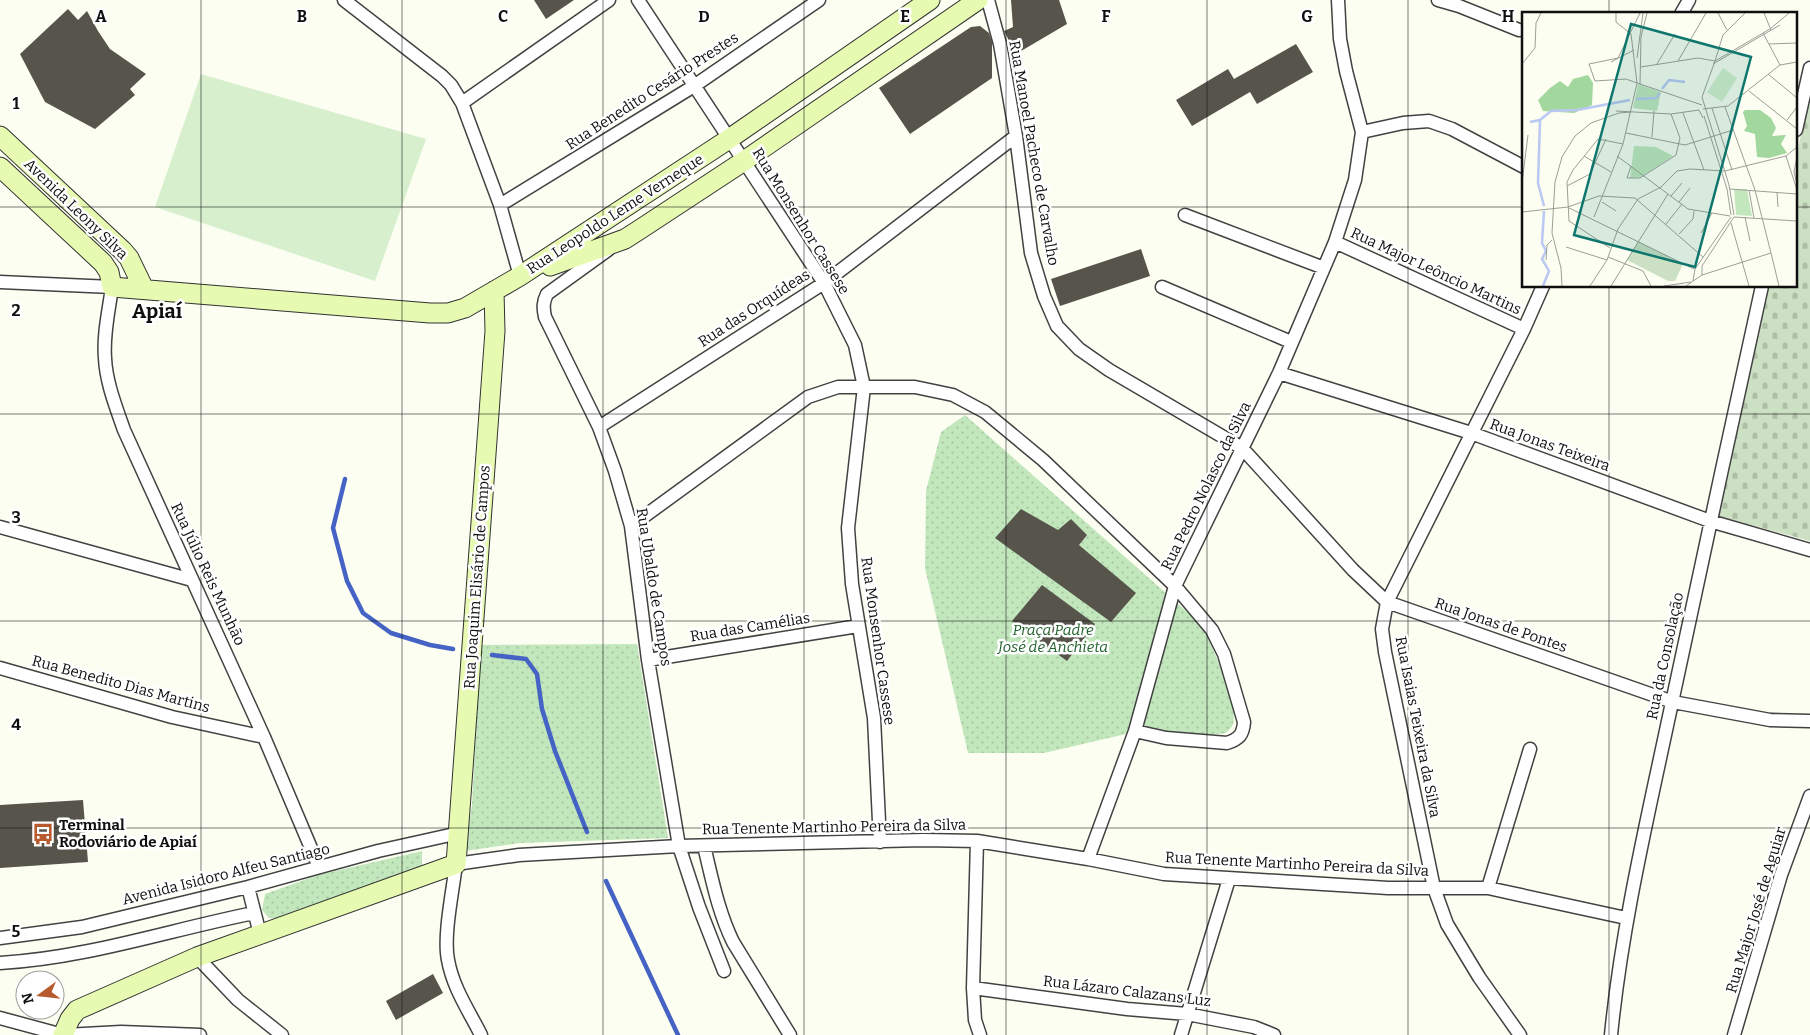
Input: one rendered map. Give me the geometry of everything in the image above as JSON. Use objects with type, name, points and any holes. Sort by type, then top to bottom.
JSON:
[{"type":"main road","name":"Rua Leopoldo Leme Verneque","points":[[520,276],[729,139],[930,0]]},
{"type":"main road","name":"Rua Leopoldo Leme Verneque","points":[[520,276],[625,238],[744,161],[978,0]]},
{"type":"main road","name":"Avenida Leony Silva","points":[[0,136],[129,258],[144,289]]},
{"type":"main road","points":[[0,167],[104,263],[109,272],[112,287],[448,313],[465,308],[520,276]]},
{"type":"main road","name":"Rua Joaquim Elisário de Campos","points":[[456,864],[495,331],[494,291]]},
{"type":"main road","points":[[64,1035],[70,1019],[78,1010],[197,957],[456,864]]},
{"type":"street","points":[[344,0],[451,85],[462,103],[500,205],[520,276]]},
{"type":"street","points":[[462,103],[609,0]]},
{"type":"street","name":"Rua Monsenhor Cassese","points":[[638,0],[824,282],[855,345],[864,387],[848,528],[852,584],[874,718],[880,842]]},
{"type":"street","name":"Rua Benedito Cesário Prestes","points":[[500,205],[694,86],[819,0]]},
{"type":"street","name":"Rua Manoel Pacheco de Carvalho","points":[[988,0],[1000,44],[1016,136],[1031,253],[1044,296],[1057,326],[1079,349],[1109,370],[1242,448]]},
{"type":"street","points":[[1338,0],[1340,39],[1346,71],[1362,132],[1403,123],[1430,122],[1452,129],[1522,166]]},
{"type":"street","points":[[1438,0],[1459,6],[1519,30]]},
{"type":"street","points":[[1682,12],[1688,0]]},
{"type":"street","points":[[1798,121],[1810,68]]},
{"type":"street","name":"Rua Pedro Nolasco da Silva","points":[[1088,859],[1134,731],[1175,586],[1279,373],[1335,242],[1355,180],[1362,132]]},
{"type":"street","name":"Rua das Orquídeas","points":[[599,427],[824,282],[1016,136]]},
{"type":"street","points":[[1185,214],[1324,268]]},
{"type":"street","name":"Rua Ubaldo de Campos","points":[[625,238],[547,294],[543,301],[545,317],[599,427],[616,472],[631,526],[648,660],[679,846],[699,907],[724,971]]},
{"type":"street","name":"Rua Major Leôncio Martins","points":[[1335,242],[1524,329]]},
{"type":"street","points":[[0,282],[112,287]]},
{"type":"street","name":"Rua Júlio Reis Munhão","points":[[112,287],[104,342],[104,360],[111,391],[124,430],[264,737],[319,867]]},
{"type":"street","points":[[1162,287],[1291,342]]},
{"type":"street","name":"Rua Isaias Teixeira da Silva","points":[[1520,1035],[1479,977],[1447,924],[1434,888],[1385,652],[1382,629],[1387,602],[1524,329],[1542,288]]},
{"type":"street","name":"Rua da Consolação","points":[[1612,1035],[1616,985],[1626,918],[1762,288]]},
{"type":"street","name":"Rua Jonas Teixeira","points":[[1279,373],[1471,434],[1710,521],[1810,550]]},
{"type":"street","points":[[631,526],[808,397],[838,387],[915,387],[953,395],[985,412],[1043,460],[1175,586],[1212,630],[1224,654],[1244,722],[1243,733],[1236,740],[1227,743],[1166,738],[1134,731]]},
{"type":"street","name":"Rua Jonas de Pontes","points":[[1242,448],[1354,570],[1387,602],[1672,702],[1770,720],[1810,721]]},
{"type":"street","points":[[0,527],[192,580]]},
{"type":"street","name":"Rua das Camélias","points":[[648,660],[858,626]]},
{"type":"street","name":"Rua Benedito Dias Martins","points":[[0,668],[172,717],[264,737]]},
{"type":"street","points":[[1488,888],[1530,749]]},
{"type":"street","name":"Rua Major José de Aguiar","points":[[1734,1035],[1781,876],[1810,796]]},
{"type":"street","name":"Avenida Isidoro Alfeu Santiago","points":[[0,938],[82,927],[248,887],[378,851],[459,833]]},
{"type":"street","name":"Rua Tenente Martinho Pereira da Silva","points":[[456,864],[520,855],[679,846],[923,840],[977,841],[1088,859],[1164,874],[1388,888],[1488,888],[1626,918]]},
{"type":"street","points":[[977,841],[974,988],[975,1020],[980,1035]]},
{"type":"street","points":[[704,846],[717,905],[725,926],[790,1035]]},
{"type":"street","points":[[456,864],[447,939],[448,960],[455,984],[481,1035]]},
{"type":"street","points":[[1181,1035],[1229,879]]},
{"type":"street","points":[[248,887],[260,934]]},
{"type":"street","points":[[0,964],[37,961],[102,950],[254,913]]},
{"type":"street","points":[[197,957],[238,1000],[282,1035]]},
{"type":"street","name":"Rua Lázaro Calazans Luz","points":[[974,988],[1127,1009],[1187,1014],[1254,1027],[1274,1035]]},
{"type":"street","points":[[0,1018],[64,1035],[121,1032],[200,1035]]},
{"type":"green space","points":[[201,74],[426,139],[375,281],[155,207]]},
{"type":"green space","points":[[1808,104],[1810,104],[1810,541],[1718,516],[1768,288],[1798,288],[1798,148]]},
{"type":"green space","name":"Praça Padre José de Anchieta","points":[[965,415],[1203,626],[1223,675],[1232,704],[1233,724],[1226,733],[1211,735],[1126,734],[1044,753],[968,753],[925,568],[926,491],[941,432]]},
{"type":"green space","points":[[637,644],[668,838],[520,843],[465,851],[472,805],[480,645]]},
{"type":"green space","points":[[422,851],[422,874],[281,919],[269,918],[262,910],[265,894],[318,875]]},
{"type":"building","points":[[534,0],[574,0],[546,19]]},
{"type":"building","points":[[1011,0],[1059,0],[1067,24],[1016,54],[1004,31],[1013,27]]},
{"type":"building","points":[[68,9],[78,20],[87,11],[110,49],[146,74],[130,89],[135,95],[95,129],[45,102],[20,54]]},
{"type":"building","points":[[980,26],[989,33],[992,42],[992,78],[910,134],[879,88],[971,27]]},
{"type":"building","points":[[1296,44],[1313,72],[1257,104],[1250,92],[1192,126],[1176,100],[1228,69],[1234,79]]},
{"type":"building","points":[[1141,249],[1150,276],[1060,306],[1051,279]]},
{"type":"building","points":[[1021,509],[1058,530],[1071,519],[1087,535],[1079,545],[1136,593],[1111,622],[995,538]]},
{"type":"building","points":[[1042,585],[1095,624],[1067,661],[1012,621]]},
{"type":"building","name":"Terminal Rodoviário de Apiaí","points":[[83,800],[88,862],[0,868],[0,805]]},
{"type":"building","points":[[433,974],[443,993],[396,1020],[386,1001]]},
{"type":"waterway","points":[[345,479],[333,528],[347,581],[363,613],[391,633],[430,645],[453,649]]},
{"type":"waterway","points":[[492,655],[526,659],[537,674],[542,709],[555,751],[587,832]]},
{"type":"waterway","points":[[606,881],[678,1035]]},
{"type":"place","name":"Terminal Rodoviário de Apiaí","points":[[43,834]]},
{"type":"district","name":"Apiaí","points":[[157,311]]}]
